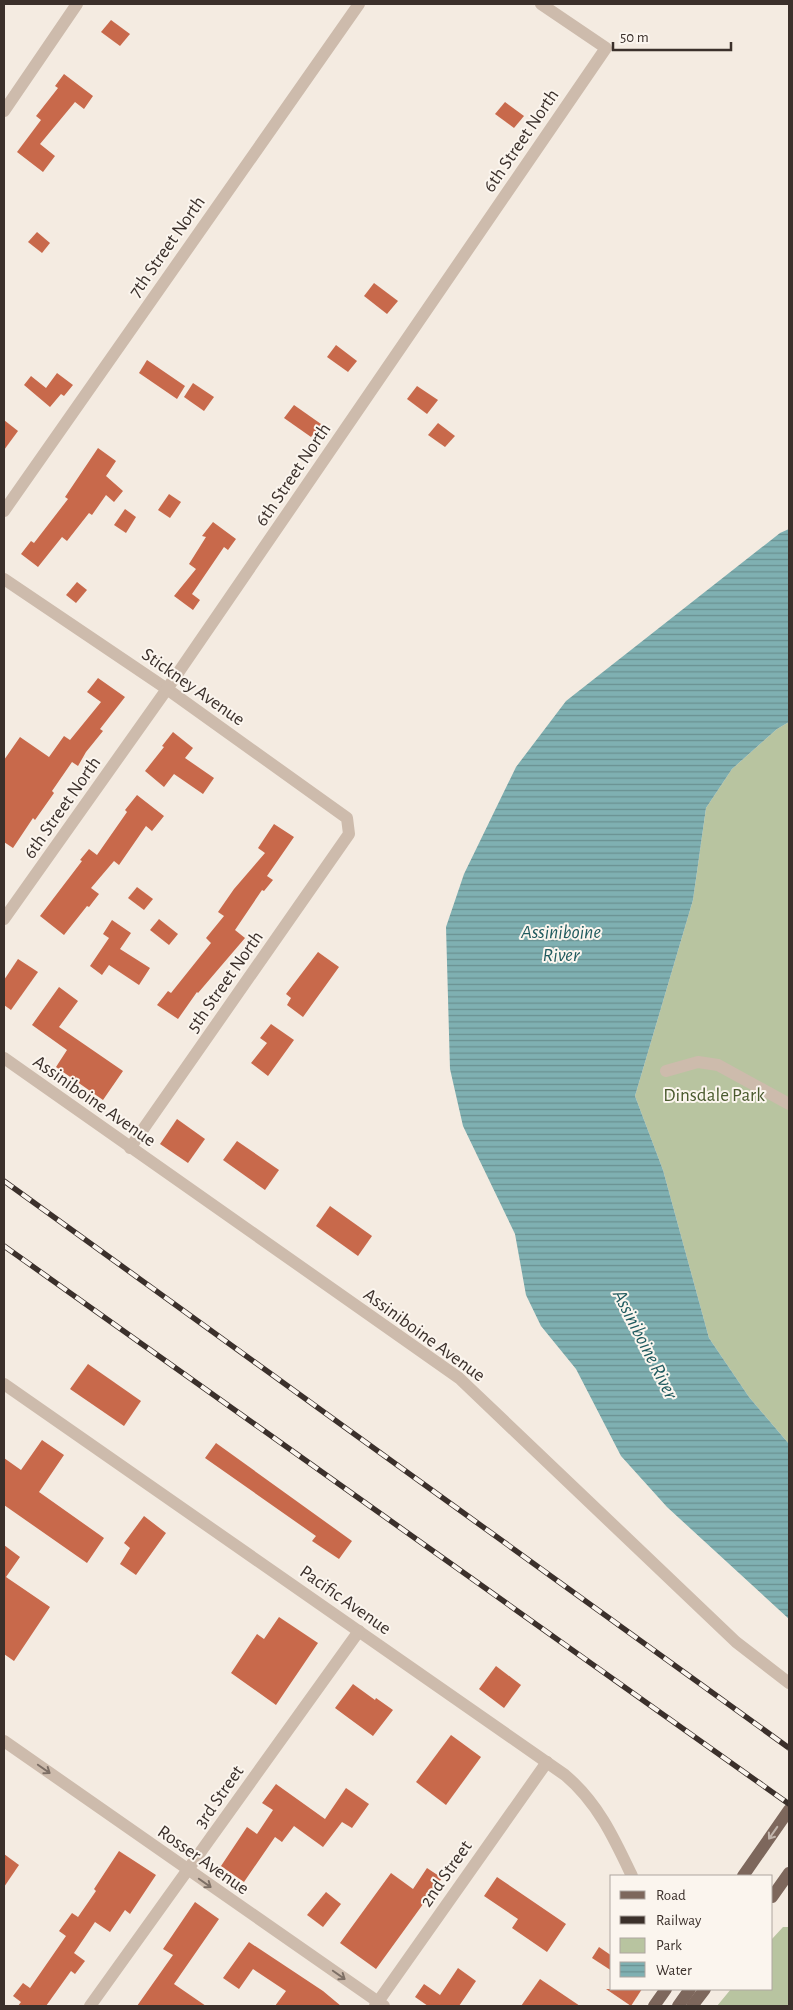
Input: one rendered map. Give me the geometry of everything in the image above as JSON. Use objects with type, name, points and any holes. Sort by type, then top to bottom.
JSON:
[{"type":"main road","points":[[744,1875],[789,1810]]},
{"type":"main road","points":[[773,1896],[789,1874]]},
{"type":"main road","points":[[654,2006],[665,1990]]},
{"type":"main road","points":[[678,2006],[689,1990]]},
{"type":"main road","points":[[692,2006],[704,1990]]},
{"type":"street","points":[[4,111],[77,4]]},
{"type":"street","name":"7th Street North","points":[[4,510],[359,4]]},
{"type":"street","name":"6th Street North","points":[[4,919],[167,689],[606,48],[542,4]]},
{"type":"street","name":"Stickney Avenue","points":[[4,579],[167,689],[347,818],[349,834]]},
{"type":"street","name":"5th Street North","points":[[130,1148],[349,834]]},
{"type":"street","name":"Assiniboine Avenue","points":[[4,1058],[459,1378],[736,1642],[789,1683]]},
{"type":"street","points":[[666,1071],[698,1062],[718,1065],[789,1104]]},
{"type":"street","name":"Pacific Avenue","points":[[4,1384],[568,1777],[592,1802],[614,1837],[632,1875]]},
{"type":"street","name":"3rd Street","points":[[90,2006],[359,1631]]},
{"type":"street","name":"Rosser Avenue","points":[[4,1741],[379,2005]]},
{"type":"street","name":"2nd Street","points":[[379,2005],[547,1762]]},
{"type":"green space","name":"Dinsdale Park","points":[[789,722],[789,1444],[749,1397],[709,1338],[663,1170],[635,1096],[693,900],[706,808],[732,769],[777,729]]},
{"type":"green space","points":[[783,1927],[789,1927],[789,2006],[717,2006],[730,1990],[773,1990],[773,1938]]},
{"type":"water","name":"Assiniboine River","points":[[789,529],[789,722],[777,729],[732,769],[706,808],[693,900],[635,1096],[663,1170],[709,1338],[749,1397],[789,1444],[789,1619],[667,1507],[621,1456],[576,1369],[541,1326],[526,1295],[515,1234],[463,1126],[450,1069],[446,927],[464,874],[516,767],[566,701],[780,533]]},
{"type":"building","points":[[111,20],[130,34],[120,46],[101,32]]},
{"type":"building","points":[[64,74],[93,96],[84,109],[75,102],[40,144],[55,156],[43,172],[17,152],[41,120],[36,116],[58,88],[55,86]]},
{"type":"building","points":[[505,102],[524,116],[514,128],[495,114]]},
{"type":"building","points":[[37,232],[50,243],[42,253],[28,242]]},
{"type":"building","points":[[374,283],[398,301],[387,314],[364,296]]},
{"type":"building","points":[[336,345],[357,361],[348,372],[327,357]]},
{"type":"building","points":[[147,360],[185,386],[177,399],[139,373]]},
{"type":"building","points":[[57,373],[73,385],[64,396],[61,394],[50,407],[24,385],[31,376],[46,388]]},
{"type":"building","points":[[193,383],[214,397],[204,411],[184,397]]},
{"type":"building","points":[[417,386],[438,400],[427,414],[407,399]]},
{"type":"building","points":[[294,405],[321,424],[311,437],[284,418]]},
{"type":"building","points":[[4,420],[18,431],[4,450]]},
{"type":"building","points":[[438,423],[455,436],[445,447],[428,435]]},
{"type":"building","points":[[98,448],[116,461],[106,476],[123,491],[114,502],[106,495],[92,515],[89,513],[67,541],[62,537],[38,567],[21,554],[31,541],[34,543],[68,499],[65,497]]},
{"type":"building","points":[[169,494],[181,502],[170,518],[158,510]]},
{"type":"building","points":[[125,509],[136,517],[126,533],[114,525]]},
{"type":"building","points":[[213,522],[236,539],[228,550],[224,547],[192,594],[200,600],[193,610],[174,596],[196,569],[189,564],[206,537],[202,536]]},
{"type":"building","points":[[77,582],[87,590],[76,603],[66,595]]},
{"type":"building","points":[[98,678],[125,697],[100,729],[103,731],[86,752],[78,766],[72,762],[52,791],[54,793],[35,820],[33,818],[13,848],[4,842],[4,760],[20,737],[49,757],[64,736],[70,740],[101,702],[87,692]]},
{"type":"building","points":[[173,732],[193,748],[185,758],[214,778],[203,794],[174,774],[164,787],[145,771]]},
{"type":"building","points":[[137,795],[164,816],[152,831],[146,826],[119,865],[114,861],[91,888],[99,894],[64,935],[40,916],[89,849],[97,855],[127,812],[125,810]]},
{"type":"building","points":[[274,824],[294,837],[267,876],[273,880],[264,891],[262,890],[235,930],[245,938],[197,992],[178,1019],[157,1005],[168,991],[171,993],[211,943],[206,938],[224,916],[218,912],[234,889],[265,853],[258,848]]},
{"type":"building","points":[[137,887],[153,899],[144,910],[128,898]]},
{"type":"building","points":[[159,919],[178,934],[169,945],[150,930]]},
{"type":"building","points":[[112,920],[131,933],[120,949],[150,968],[139,985],[109,965],[102,975],[90,966],[109,938],[103,934]]},
{"type":"building","points":[[318,952],[339,967],[303,1017],[287,1005],[291,998],[286,994]]},
{"type":"building","points":[[18,959],[38,972],[11,1010],[4,1005],[4,980]]},
{"type":"building","points":[[59,987],[78,1001],[59,1027],[123,1071],[103,1100],[56,1067],[67,1050],[32,1025]]},
{"type":"building","points":[[271,1024],[294,1040],[268,1076],[251,1063],[267,1043],[260,1038]]},
{"type":"building","points":[[177,1119],[205,1139],[188,1163],[160,1144]]},
{"type":"building","points":[[237,1141],[279,1170],[265,1190],[223,1160]]},
{"type":"building","points":[[330,1206],[372,1236],[358,1256],[316,1226]]},
{"type":"building","points":[[88,1364],[141,1401],[124,1426],[70,1389]]},
{"type":"building","points":[[42,1440],[64,1455],[39,1492],[104,1538],[87,1563],[4,1505],[4,1458],[21,1470]]},
{"type":"building","points":[[216,1443],[352,1541],[339,1559],[312,1541],[316,1536],[205,1458]]},
{"type":"building","points":[[144,1516],[166,1533],[136,1575],[120,1564],[130,1548],[124,1543]]},
{"type":"building","points":[[4,1545],[20,1557],[6,1577],[50,1607],[14,1661],[4,1654]]},
{"type":"building","points":[[279,1617],[318,1643],[276,1705],[231,1673],[257,1634],[264,1639]]},
{"type":"building","points":[[496,1666],[521,1685],[504,1708],[479,1689]]},
{"type":"building","points":[[353,1684],[393,1710],[373,1736],[335,1708]]},
{"type":"building","points":[[451,1735],[481,1757],[446,1805],[416,1782]]},
{"type":"building","points":[[276,1784],[325,1819],[346,1788],[369,1804],[352,1828],[342,1822],[323,1847],[294,1826],[282,1842],[275,1837],[244,1882],[221,1866],[247,1827],[257,1834],[273,1810],[262,1803]]},
{"type":"building","points":[[119,1851],[156,1875],[130,1914],[125,1910],[110,1932],[95,1922],[74,1953],[85,1961],[75,1974],[71,1971],[46,2006],[18,2006],[21,2002],[13,1996],[23,1983],[30,1988],[66,1936],[59,1931],[72,1913],[78,1917],[96,1891],[94,1889]]},
{"type":"building","points":[[4,1854],[19,1865],[4,1887]]},
{"type":"building","points":[[427,1868],[442,1878],[376,1969],[340,1943],[391,1873],[413,1889]]},
{"type":"building","points":[[497,1877],[566,1924],[547,1952],[512,1928],[518,1919],[484,1896]]},
{"type":"building","points":[[326,1892],[341,1904],[323,1927],[307,1915]]},
{"type":"building","points":[[195,1902],[219,1919],[174,1984],[206,2006],[137,2006],[173,1955],[163,1949]]},
{"type":"building","points":[[249,1942],[323,1991],[341,2006],[275,2006],[286,1991],[253,1969],[239,1989],[223,1978]]},
{"type":"building","points":[[599,1947],[610,1955],[610,1970],[592,1958]]},
{"type":"building","points":[[458,1968],[476,1981],[459,2006],[428,2006],[415,1997],[424,1984],[440,1995]]},
{"type":"building","points":[[540,1979],[580,2006],[521,2006]]},
{"type":"building","points":[[606,1989],[641,1990],[631,2006]]},
{"type":"railway","points":[[4,1181],[789,1748]]},
{"type":"railway","points":[[4,1246],[789,1804]]}]
